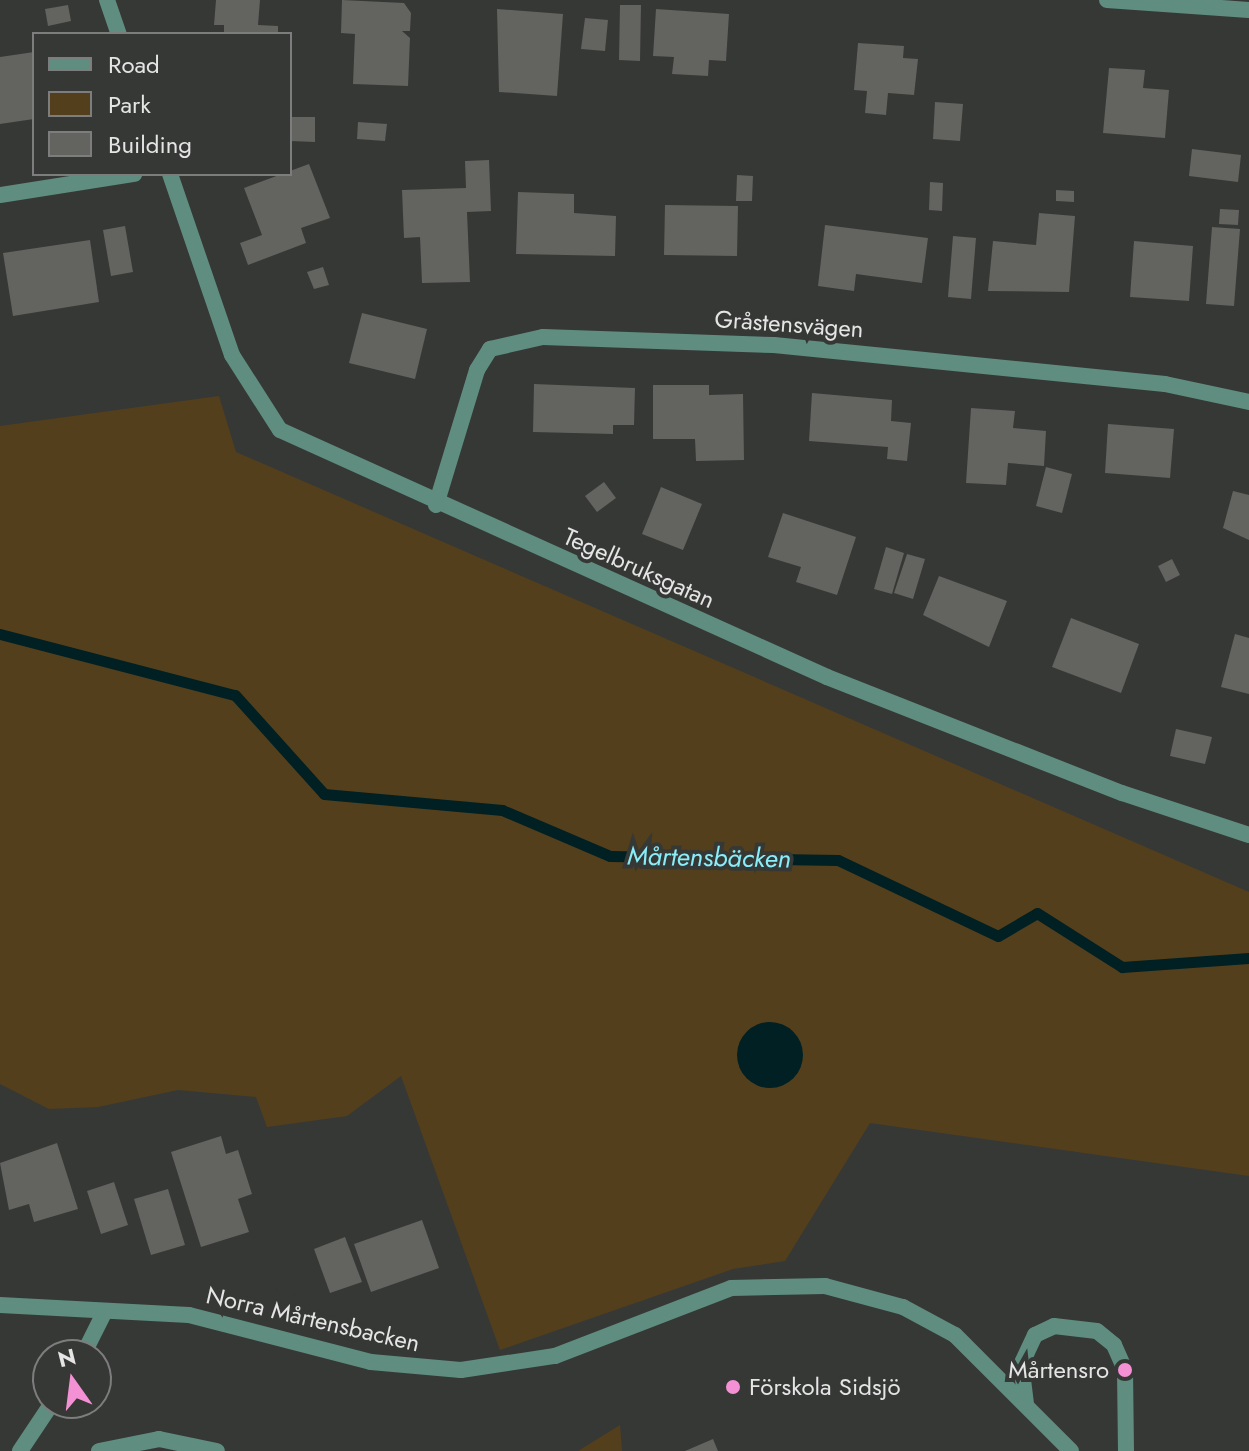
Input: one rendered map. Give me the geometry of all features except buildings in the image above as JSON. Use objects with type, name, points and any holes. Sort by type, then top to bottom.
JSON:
[{"type":"street","points":[[107,0],[118,32]]},
{"type":"street","points":[[1107,0],[1249,10]]},
{"type":"street","points":[[0,195],[121,176]]},
{"type":"street","name":"Tegelbruksgatan","points":[[171,176],[251,394],[280,430],[436,505],[827,677],[1249,835]]},
{"type":"street","name":"Gråstensvägen","points":[[436,505],[477,370],[490,349],[543,337],[790,346],[1165,384],[1249,402]]},
{"type":"street","name":"Norra Mårtensbacken","points":[[0,1305],[231,1321],[371,1362],[461,1370],[555,1356],[731,1288],[825,1286],[903,1307],[955,1335],[1071,1451]]},
{"type":"street","points":[[91,1339],[105,1311]]},
{"type":"street","points":[[1026,1404],[1021,1365],[1035,1335],[1054,1326],[1097,1331],[1114,1345],[1125,1370],[1126,1451]]},
{"type":"street","points":[[20,1451],[41,1419]]},
{"type":"street","points":[[99,1451],[159,1439],[217,1451]]},
{"type":"green space","points":[[219,396],[236,452],[1249,892],[1249,1176],[870,1123],[785,1261],[733,1269],[500,1350],[401,1076],[347,1116],[267,1127],[256,1097],[178,1090],[98,1107],[49,1109],[0,1084],[0,426]]},
{"type":"green space","points":[[620,1425],[622,1451],[578,1451]]},
{"type":"water","points":[[770,1022],[793,1032],[803,1055],[793,1078],[770,1088],[747,1078],[737,1055],[747,1032]]},
{"type":"waterway","name":"Mårtensbäcken","points":[[0,634],[235,695],[324,794],[502,810],[610,856],[838,860],[998,936],[1037,913],[1122,967],[1249,958]]},
{"type":"place","name":"Mårtensro","points":[[1125,1370]]},
{"type":"place","name":"Förskola Sidsjö","points":[[733,1387]]}]
